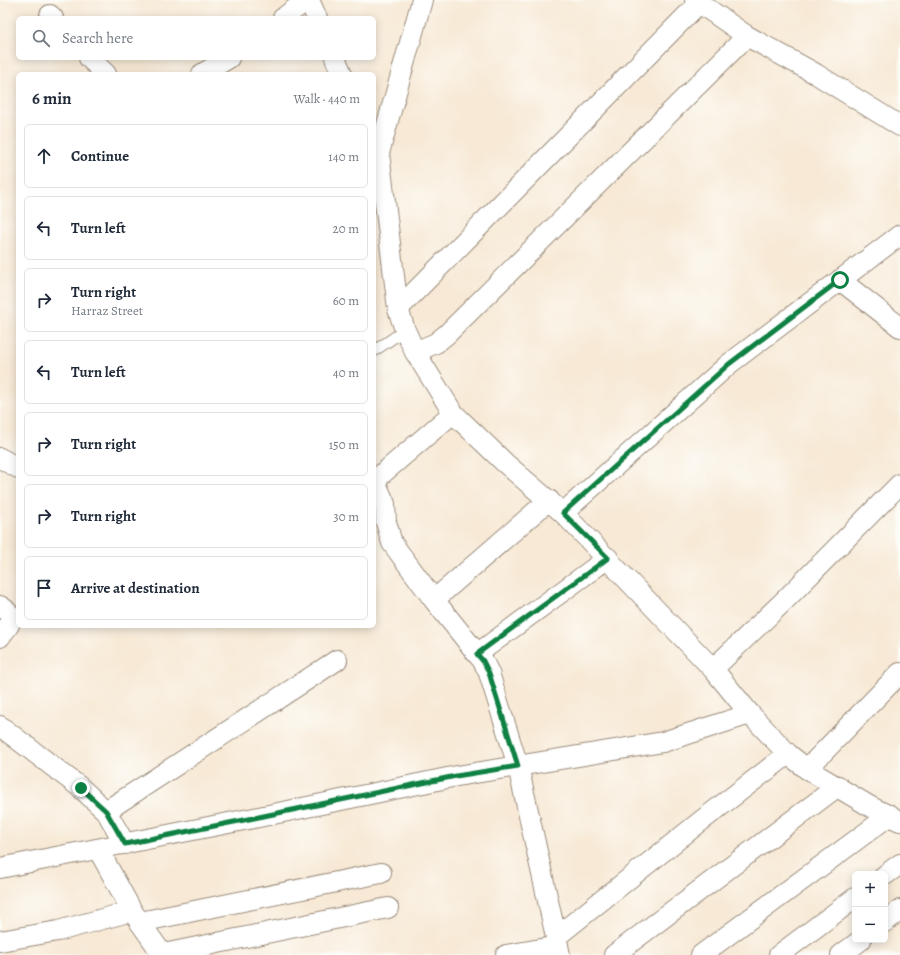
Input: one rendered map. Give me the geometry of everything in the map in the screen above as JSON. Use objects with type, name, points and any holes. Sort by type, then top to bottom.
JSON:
[{"type":"street","points":[[286,16],[308,0],[316,16]]},
{"type":"street","points":[[422,0],[377,148],[398,309],[405,330],[415,352],[453,414],[506,463],[556,506],[608,558],[713,669],[750,714],[788,754],[807,769],[838,786],[871,807],[895,818]]},
{"type":"street","points":[[398,309],[697,1],[747,36],[816,74],[900,126]]},
{"type":"street","points":[[415,352],[436,343],[447,334],[747,36]]},
{"type":"street","points":[[91,60],[104,72]]},
{"type":"street","points":[[205,72],[226,60]]},
{"type":"street","points":[[336,60],[341,72]]},
{"type":"street","points":[[434,600],[556,506],[729,364],[900,235]]},
{"type":"street","points":[[840,280],[900,327]]},
{"type":"street","points":[[376,479],[453,414]]},
{"type":"street","points":[[376,482],[385,504],[386,522],[392,543],[434,600],[483,661],[489,673],[518,766],[558,946]]},
{"type":"street","points":[[713,669],[786,600],[900,484]]},
{"type":"street","points":[[477,654],[608,558]]},
{"type":"street","points":[[0,606],[11,616],[9,625],[0,638]]},
{"type":"street","points":[[106,811],[337,660]]},
{"type":"street","points":[[807,769],[900,673]]},
{"type":"street","points":[[0,868],[254,818],[456,776],[663,742],[750,714]]},
{"type":"street","points":[[0,726],[81,788],[106,811],[125,844]]},
{"type":"street","points":[[506,955],[558,946],[701,821],[788,754]]},
{"type":"street","points":[[614,955],[838,786]]},
{"type":"street","points":[[701,955],[895,818]]},
{"type":"street","points":[[98,849],[136,916],[162,955],[388,908]]},
{"type":"street","points":[[888,873],[900,864]]},
{"type":"street","points":[[0,941],[381,873]]},
{"type":"street","points":[[779,955],[852,900]]},
{"type":"street","points":[[888,920],[900,910]]},
{"type":"street","points":[[841,955],[857,943]]},
{"type":"lane","points":[[376,350],[405,330]]},
{"type":"route","points":[[81,788],[106,811],[125,844],[456,776],[518,766],[489,673],[483,661],[477,654],[608,558],[563,513],[729,364],[840,280]]}]
